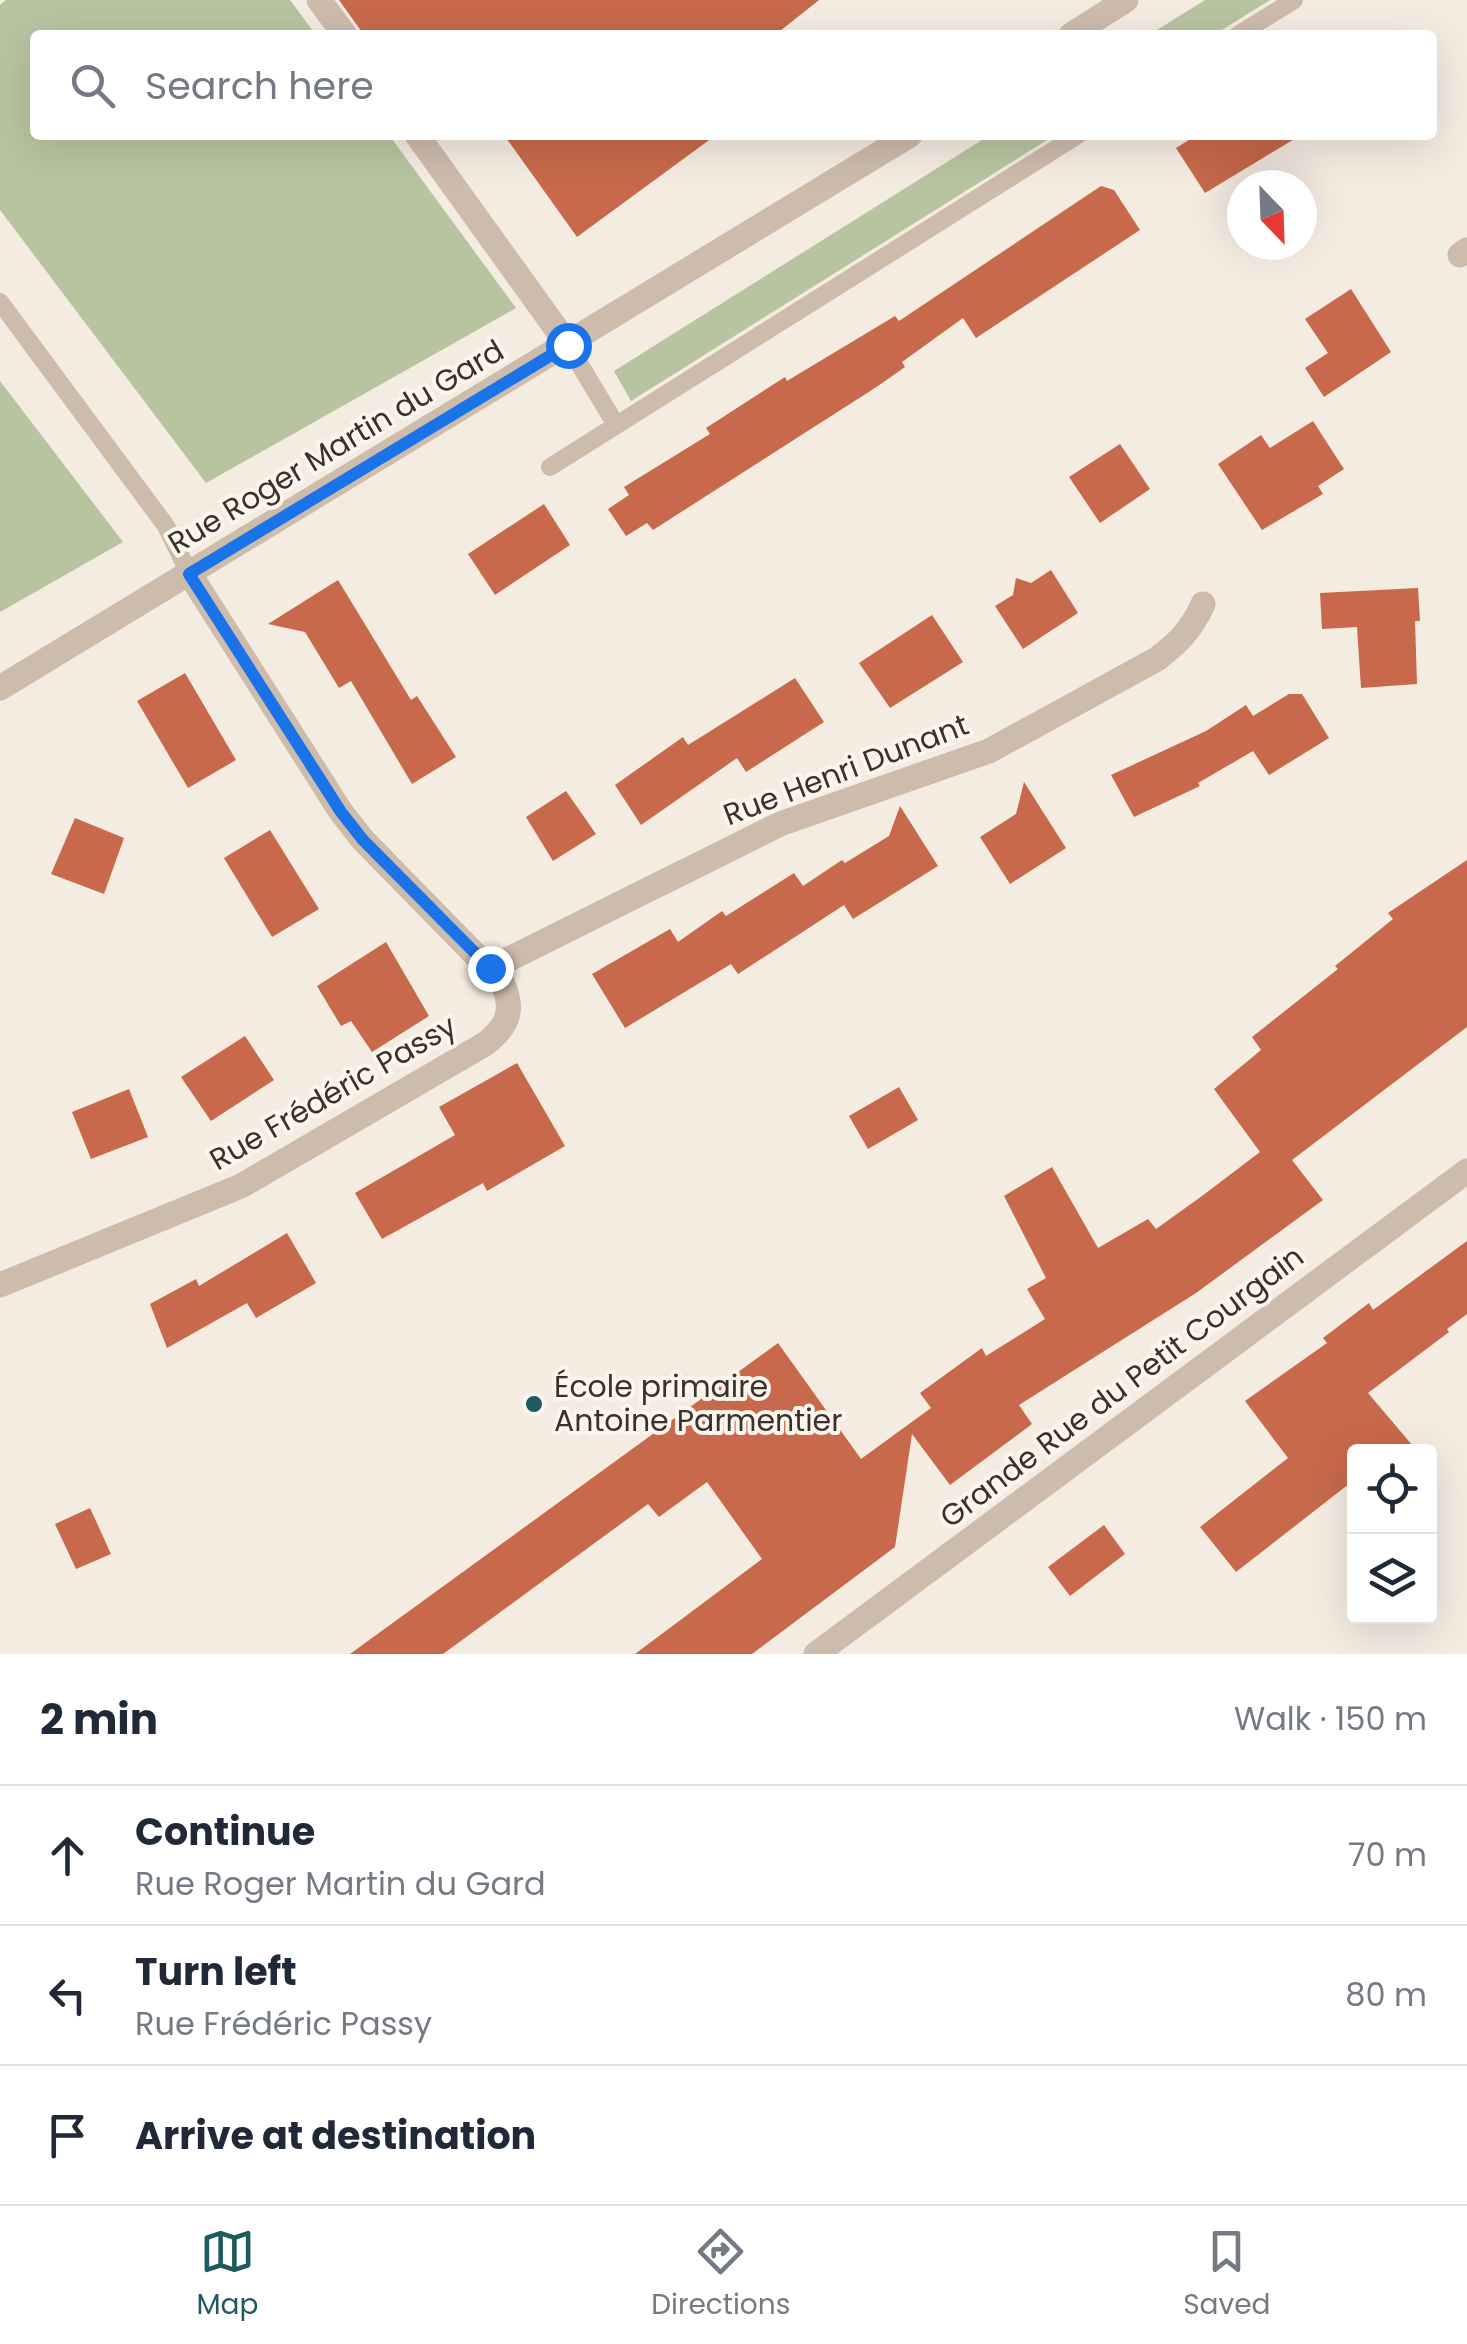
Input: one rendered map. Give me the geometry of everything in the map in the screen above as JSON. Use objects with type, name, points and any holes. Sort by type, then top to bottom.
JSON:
[{"type":"street","points":[[319,0],[340,30]]},
{"type":"street","points":[[1078,30],[1126,0]]},
{"type":"street","points":[[421,140],[568,345]]},
{"type":"street","name":"Rue Roger Martin du Gard","points":[[0,688],[902,140]]},
{"type":"street","name":"Rue Frédéric Passy","points":[[0,1284],[241,1186],[485,1044],[500,1032],[510,1010],[508,996],[490,968],[363,840],[341,812],[189,574]]},
{"type":"street","name":"Rue Henri Dunant","points":[[490,968],[780,824],[989,751],[1157,659],[1187,632],[1203,604]]},
{"type":"street","name":"Grande Rue du Petit Courgain","points":[[816,1654],[1467,1171]]},
{"type":"lane","points":[[1246,30],[1294,0]]},
{"type":"lane","points":[[550,467],[1070,140]]},
{"type":"lane","points":[[0,302],[166,526],[189,574]]},
{"type":"lane","points":[[568,345],[616,425]]},
{"type":"green space","points":[[6,0],[290,0],[312,30],[30,30],[30,140],[393,140],[516,308],[206,483],[0,210],[0,5]]},
{"type":"green space","points":[[1205,0],[1270,0],[1222,30],[1157,30]]},
{"type":"green space","points":[[982,140],[1047,140],[631,401],[614,371]]},
{"type":"green space","points":[[0,381],[123,542],[0,612]]},
{"type":"building","points":[[339,0],[819,0],[781,30],[360,30]]},
{"type":"building","points":[[508,140],[709,140],[577,237]]},
{"type":"building","points":[[1189,140],[1293,140],[1243,170],[1227,170],[1227,180],[1205,193],[1176,148]]},
{"type":"building","points":[[1101,186],[1114,190],[1140,230],[976,338],[963,318],[902,362],[905,367],[878,386],[653,530],[647,523],[626,536],[608,509],[629,495],[624,487],[710,434],[706,428],[785,377],[787,381],[895,316],[899,321]]},
{"type":"building","points":[[1351,289],[1391,352],[1324,397],[1305,368],[1328,353],[1305,319]]},
{"type":"building","points":[[1313,421],[1344,469],[1318,486],[1323,494],[1262,530],[1218,464],[1261,435],[1270,448]]},
{"type":"building","points":[[1120,444],[1150,489],[1100,523],[1069,477]]},
{"type":"building","points":[[544,504],[570,545],[495,595],[468,554]]},
{"type":"building","points":[[1051,570],[1078,613],[1023,649],[995,606],[1013,595],[1016,578],[1031,583]]},
{"type":"building","points":[[338,580],[411,700],[417,696],[456,757],[412,784],[351,681],[339,688],[305,632],[268,624]]},
{"type":"building","points":[[1418,588],[1417,684],[1361,688],[1357,627],[1322,629],[1320,593]]},
{"type":"building","points":[[932,615],[963,662],[890,708],[859,663]]},
{"type":"building","points":[[185,673],[236,760],[188,788],[137,701]]},
{"type":"building","points":[[795,678],[824,722],[746,772],[737,758],[641,825],[615,785],[683,737],[688,745]]},
{"type":"building","points":[[1289,694],[1302,694],[1329,738],[1269,775],[1253,751],[1198,783],[1200,786],[1134,817],[1111,775],[1206,731],[1246,705],[1253,716]]},
{"type":"building","points":[[1024,782],[1066,848],[1010,884],[980,837],[1016,814]]},
{"type":"building","points":[[566,791],[596,834],[553,861],[526,817]]},
{"type":"building","points":[[900,806],[938,866],[853,919],[844,905],[738,974],[731,964],[625,1028],[592,974],[670,929],[678,942],[722,911],[726,916],[794,873],[803,886],[889,836]]},
{"type":"building","points":[[75,818],[124,838],[104,894],[51,874]]},
{"type":"building","points":[[270,830],[319,909],[272,937],[224,858]]},
{"type":"building","points":[[1467,860],[1467,1027],[1292,1160],[1323,1200],[1196,1293],[1019,1405],[1032,1424],[950,1485],[912,1434],[895,1547],[752,1654],[635,1654],[762,1559],[707,1482],[659,1517],[648,1504],[443,1654],[350,1654],[778,1343],[861,1459],[931,1408],[920,1393],[982,1348],[986,1356],[1045,1319],[1027,1289],[1046,1278],[1004,1196],[1052,1167],[1098,1248],[1148,1219],[1156,1229],[1202,1196],[1260,1152],[1214,1089],[1261,1050],[1252,1037],[1338,969],[1335,966],[1393,919],[1388,913]]},
{"type":"building","points":[[386,942],[429,1016],[372,1052],[351,1021],[341,1026],[317,986]]},
{"type":"building","points":[[245,1036],[274,1080],[211,1121],[181,1077]]},
{"type":"building","points":[[517,1063],[565,1146],[487,1191],[483,1183],[382,1239],[355,1193],[455,1135],[439,1107]]},
{"type":"building","points":[[899,1087],[918,1120],[868,1149],[849,1116]]},
{"type":"building","points":[[129,1089],[148,1137],[91,1159],[72,1112]]},
{"type":"building","points":[[287,1233],[316,1283],[256,1318],[247,1303],[167,1348],[150,1304],[196,1279],[199,1286]]},
{"type":"building","points":[[1467,1241],[1467,1314],[1368,1393],[1411,1444],[1347,1444],[1347,1485],[1236,1572],[1200,1527],[1288,1458],[1245,1401],[1327,1343],[1323,1338],[1369,1303],[1373,1310]]},
{"type":"building","points":[[90,1508],[111,1554],[76,1569],[55,1524]]},
{"type":"building","points":[[1104,1525],[1125,1554],[1070,1596],[1048,1567]]},
{"type":"place","name":"École primaire Antoine Parmentier","points":[[534,1404]]},
{"type":"route","points":[[490,968],[363,840],[341,812],[189,574],[568,345]]}]
